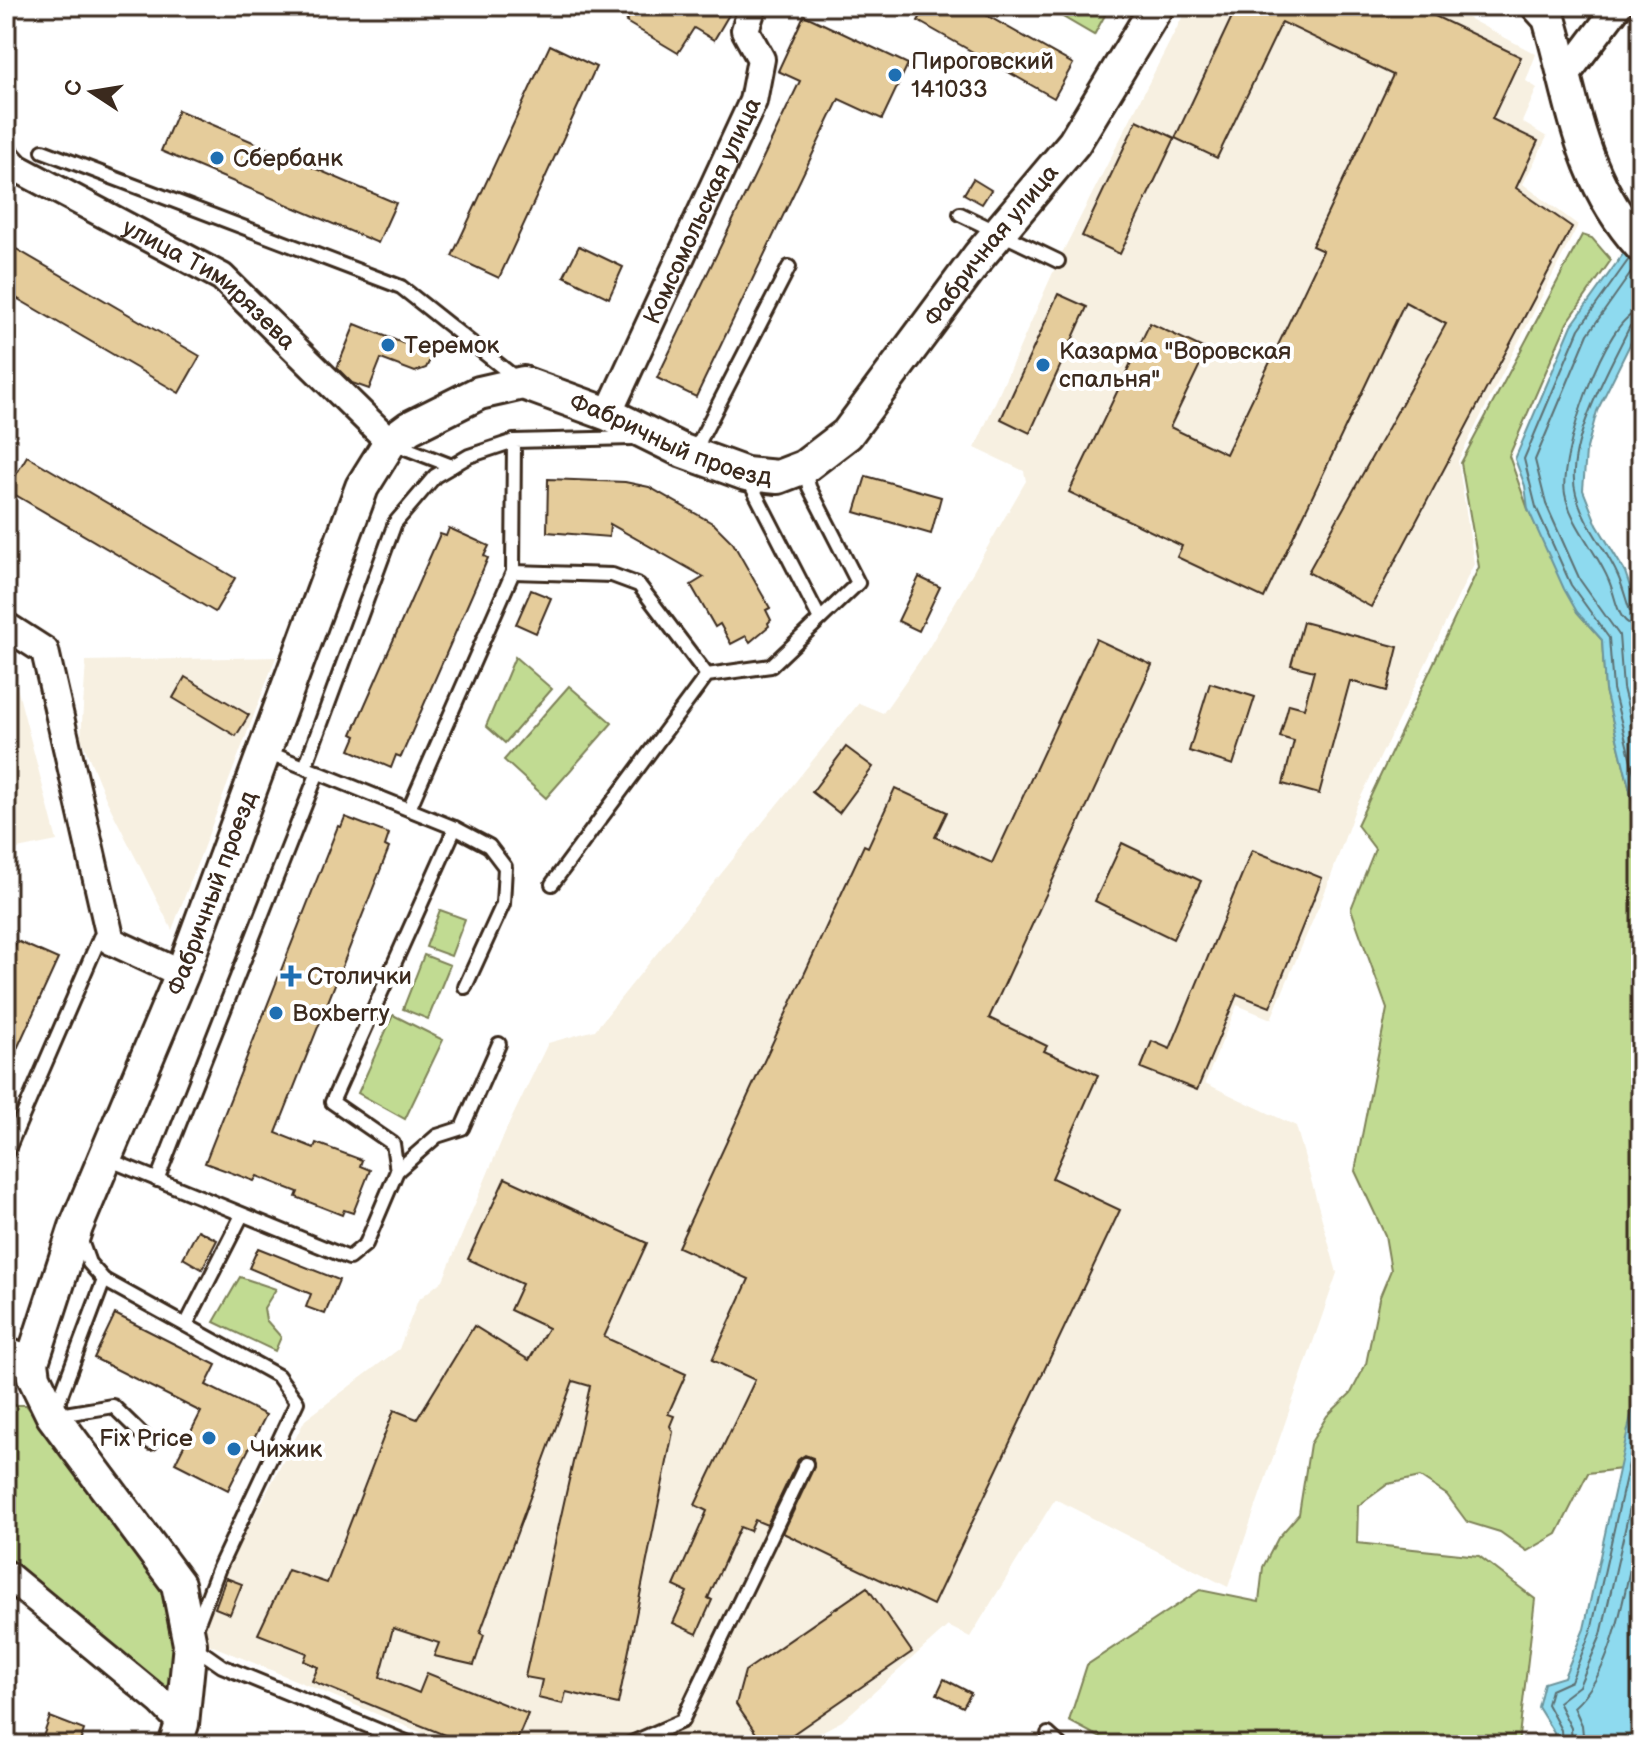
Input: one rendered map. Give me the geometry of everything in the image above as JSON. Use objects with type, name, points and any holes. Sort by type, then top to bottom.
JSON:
[{"type":"street","name":"Комсомольская улица","points":[[608,414],[753,101],[761,59],[745,30],[753,6]]},
{"type":"street","name":"Фабричная улица","points":[[804,467],[847,434],[999,234],[1074,143],[1157,6]]},
{"type":"street","points":[[1538,6],[1549,18],[1566,75],[1569,103],[1588,165],[1615,217],[1641,246]]},
{"type":"street","points":[[1566,75],[1618,6]]},
{"type":"street","name":"улица Тимирязева","points":[[6,156],[17,168],[222,277],[390,442]]},
{"type":"street","name":"Фабричный проезд","points":[[179,1734],[190,1644],[178,1584],[53,1416],[34,1377],[19,1356],[182,974],[267,752],[362,487],[390,442],[409,428],[479,393],[523,383],[608,414],[693,455],[746,474],[778,477],[804,467]]},
{"type":"street","points":[[6,626],[45,651],[111,941],[182,974]]},
{"type":"street","points":[[6,1574],[161,1702],[179,1734]]},
{"type":"lane","points":[[43,151],[401,287],[523,383]]},
{"type":"lane","points":[[960,214],[1058,261]]},
{"type":"lane","points":[[693,455],[789,267]]},
{"type":"lane","points":[[305,767],[395,523],[435,476],[469,456],[514,441],[655,437]]},
{"type":"lane","points":[[409,809],[513,572],[514,441]]},
{"type":"lane","points":[[390,442],[452,466]]},
{"type":"lane","points":[[552,884],[707,675],[771,666],[858,583],[809,487],[804,467]]},
{"type":"lane","points":[[746,474],[820,619]]},
{"type":"lane","points":[[513,572],[612,575],[639,585],[707,675]]},
{"type":"lane","points":[[267,752],[455,828],[489,846],[505,867],[503,904],[465,987]]},
{"type":"lane","points":[[157,1180],[318,772]]},
{"type":"lane","points":[[397,1171],[393,1144],[332,1102],[455,828]]},
{"type":"lane","points":[[6,1154],[100,937]]},
{"type":"lane","points":[[105,1158],[349,1258],[366,1244],[397,1171],[437,1136],[462,1128],[499,1044]]},
{"type":"lane","points":[[187,1323],[242,1215]]},
{"type":"lane","points":[[76,1227],[89,1263],[104,1280],[187,1323],[278,1376],[297,1402],[218,1570],[190,1644],[222,1666],[414,1745]]},
{"type":"lane","points":[[53,1416],[104,1280]]},
{"type":"lane","points":[[53,1416],[113,1406],[151,1443]]},
{"type":"lane","points":[[627,1745],[682,1721],[806,1464]]},
{"type":"lane","points":[[1048,1734],[1060,1745]]},
{"type":"shaded area","points":[[1188,6],[1445,6],[1536,54],[1526,81],[1537,88],[1522,122],[1547,137],[1523,184],[1578,225],[1458,461],[1474,564],[1355,809],[1329,882],[1271,1019],[1237,1005],[1205,1083],[1296,1126],[1337,1273],[1228,1587],[1055,1499],[970,1637],[948,1626],[842,1721],[796,1745],[451,1745],[201,1641],[226,1569],[305,1420],[399,1349],[418,1300],[443,1280],[506,1130],[548,1043],[595,1030],[859,703],[883,713],[928,649],[1026,481],[1024,471],[975,448],[1058,261]]},
{"type":"shaded area","points":[[276,657],[172,930],[106,799],[81,738],[86,661]]},
{"type":"shaded area","points":[[6,675],[15,680],[57,841],[12,850],[6,848]]},
{"type":"green space","points":[[1044,6],[1110,6],[1094,35]]},
{"type":"green space","points":[[1582,235],[1592,238],[1611,260],[1567,323],[1509,456],[1528,509],[1577,612],[1602,640],[1605,690],[1641,835],[1641,1370],[1621,1469],[1588,1473],[1557,1534],[1527,1551],[1500,1532],[1467,1522],[1447,1495],[1420,1477],[1388,1484],[1358,1506],[1357,1543],[1479,1556],[1535,1599],[1518,1745],[1114,1745],[1069,1721],[1087,1665],[1200,1590],[1259,1602],[1263,1567],[1278,1538],[1299,1514],[1310,1444],[1327,1416],[1351,1393],[1366,1364],[1379,1299],[1391,1270],[1385,1235],[1355,1171],[1387,1009],[1351,909],[1375,849],[1357,825],[1479,567],[1461,463]]},
{"type":"green space","points":[[515,657],[552,689],[505,743],[486,726]]},
{"type":"green space","points":[[569,686],[612,723],[546,798],[504,760]]},
{"type":"green space","points":[[440,910],[465,919],[451,956],[426,947]]},
{"type":"green space","points":[[424,955],[450,965],[428,1019],[403,1009]]},
{"type":"green space","points":[[393,1015],[443,1040],[405,1119],[358,1093]]},
{"type":"green space","points":[[240,1277],[276,1289],[264,1308],[266,1320],[281,1337],[275,1351],[214,1322]]},
{"type":"green space","points":[[6,1405],[26,1405],[170,1591],[178,1699],[6,1558]]},
{"type":"water","points":[[1641,229],[1641,322],[1597,411],[1586,452],[1583,490],[1597,525],[1625,572],[1641,619],[1641,835],[1605,690],[1602,640],[1577,612],[1564,589],[1528,509],[1525,486],[1515,459],[1572,325]]},
{"type":"water","points":[[1641,1370],[1641,1745],[1554,1745],[1554,1733],[1538,1707],[1544,1683],[1564,1677],[1584,1629]]},
{"type":"building","points":[[635,6],[734,6],[714,40],[694,28],[678,53],[626,22]]},
{"type":"building","points":[[927,6],[970,6],[1073,64],[1054,98],[918,21]]},
{"type":"building","points":[[1237,6],[1414,6],[1521,57],[1492,119],[1538,141],[1516,188],[1572,227],[1371,607],[1308,572],[1446,324],[1405,302],[1264,598],[1177,557],[1182,546],[1069,492],[1150,323],[1207,350],[1170,427],[1226,454],[1323,251],[1312,246],[1393,75],[1282,22],[1217,158],[1175,138]]},
{"type":"building","points":[[804,15],[908,64],[882,119],[839,99],[696,397],[657,378],[800,81],[778,71]]},
{"type":"building","points":[[550,45],[596,67],[499,278],[452,256]]},
{"type":"building","points":[[178,110],[396,203],[378,243],[161,151]]},
{"type":"building","points":[[1137,120],[1175,138],[1120,254],[1082,236]]},
{"type":"building","points":[[973,179],[991,190],[982,204],[964,194]]},
{"type":"building","points":[[6,243],[200,356],[179,393],[6,292]]},
{"type":"building","points":[[579,246],[623,267],[609,298],[564,276]]},
{"type":"building","points":[[1058,294],[1087,307],[1030,433],[1001,419]]},
{"type":"building","points":[[355,324],[425,352],[430,360],[426,368],[415,372],[381,359],[369,389],[352,383],[337,368]]},
{"type":"building","points":[[27,456],[235,578],[215,612],[7,490]]},
{"type":"building","points":[[866,476],[941,497],[931,534],[855,512]]},
{"type":"building","points":[[548,479],[625,482],[649,487],[714,524],[733,543],[770,608],[766,610],[771,620],[769,626],[750,642],[746,636],[731,644],[720,624],[715,627],[691,585],[704,577],[610,524],[609,537],[547,532]]},
{"type":"building","points":[[449,528],[489,546],[484,556],[488,558],[401,757],[396,755],[391,768],[350,750],[356,736],[352,734],[440,534],[446,536]]},
{"type":"building","points":[[919,577],[940,587],[919,631],[898,621]]},
{"type":"building","points":[[531,590],[551,598],[536,633],[516,624]]},
{"type":"building","points":[[1303,622],[1398,647],[1387,691],[1350,681],[1319,794],[1283,784],[1294,741],[1280,737],[1289,704],[1304,708],[1314,671],[1291,665]]},
{"type":"building","points":[[1096,639],[1152,665],[989,1018],[1047,1046],[1044,1051],[1098,1075],[1052,1178],[1120,1210],[933,1605],[783,1533],[814,1467],[813,1458],[805,1455],[798,1460],[767,1525],[755,1520],[750,1531],[740,1527],[708,1598],[712,1600],[697,1634],[673,1623],[687,1592],[674,1586],[707,1511],[695,1505],[755,1380],[712,1360],[749,1279],[678,1247],[864,845],[868,847],[895,788],[947,812],[935,837],[992,863]]},
{"type":"building","points":[[185,677],[249,715],[236,736],[173,698]]},
{"type":"building","points":[[1210,683],[1255,697],[1233,765],[1189,751]]},
{"type":"building","points":[[846,747],[873,767],[839,813],[812,792]]},
{"type":"building","points":[[345,817],[389,834],[385,846],[389,848],[276,1133],[314,1148],[316,1143],[362,1160],[360,1166],[370,1170],[353,1213],[344,1210],[342,1215],[296,1197],[298,1192],[257,1176],[254,1181],[205,1163],[338,826],[341,827]]},
{"type":"building","points":[[1122,843],[1201,881],[1173,939],[1095,901]]},
{"type":"building","points":[[1252,850],[1322,878],[1270,1007],[1237,994],[1197,1090],[1141,1068],[1152,1041],[1170,1049]]},
{"type":"building","points":[[17,941],[58,959],[6,1073],[6,965]]},
{"type":"building","points":[[505,1178],[647,1243],[604,1337],[686,1374],[668,1414],[674,1416],[670,1426],[673,1432],[618,1704],[566,1692],[563,1704],[538,1698],[542,1680],[525,1677],[590,1386],[573,1381],[480,1633],[484,1635],[474,1665],[434,1656],[439,1643],[393,1628],[380,1677],[419,1693],[427,1673],[528,1714],[515,1745],[469,1745],[312,1681],[318,1667],[304,1661],[307,1653],[258,1634],[288,1570],[327,1583],[394,1410],[417,1419],[474,1326],[529,1360],[548,1328],[510,1310],[522,1284],[468,1259]]},
{"type":"building","points":[[198,1230],[217,1240],[202,1269],[183,1258]]},
{"type":"building","points":[[258,1248],[339,1280],[325,1314],[306,1307],[311,1294],[249,1268]]},
{"type":"building","points":[[115,1314],[216,1365],[206,1385],[266,1415],[228,1490],[175,1463],[201,1412],[94,1358]]},
{"type":"building","points":[[226,1578],[242,1584],[230,1614],[215,1608]]},
{"type":"building","points":[[867,1587],[912,1652],[777,1745],[764,1745],[736,1704],[745,1671]]},
{"type":"building","points":[[944,1679],[971,1693],[963,1707],[937,1694]]},
{"type":"building","points":[[50,1717],[84,1730],[79,1745],[40,1745]]},
{"type":"place","name":"Пироговский 141033","points":[[895,75]]},
{"type":"place","name":"Сбербанк","points":[[217,158]]},
{"type":"place","name":"Теремок","points":[[388,345]]},
{"type":"place","name":"Казарма \"Воровская спальня\"","points":[[1043,365]]},
{"type":"place","name":"Столички","points":[[291,976]]},
{"type":"place","name":"Boxberry","points":[[276,1013]]},
{"type":"place","name":"Fix Price","points":[[209,1438]]},
{"type":"place","name":"Чижик","points":[[234,1449]]}]
